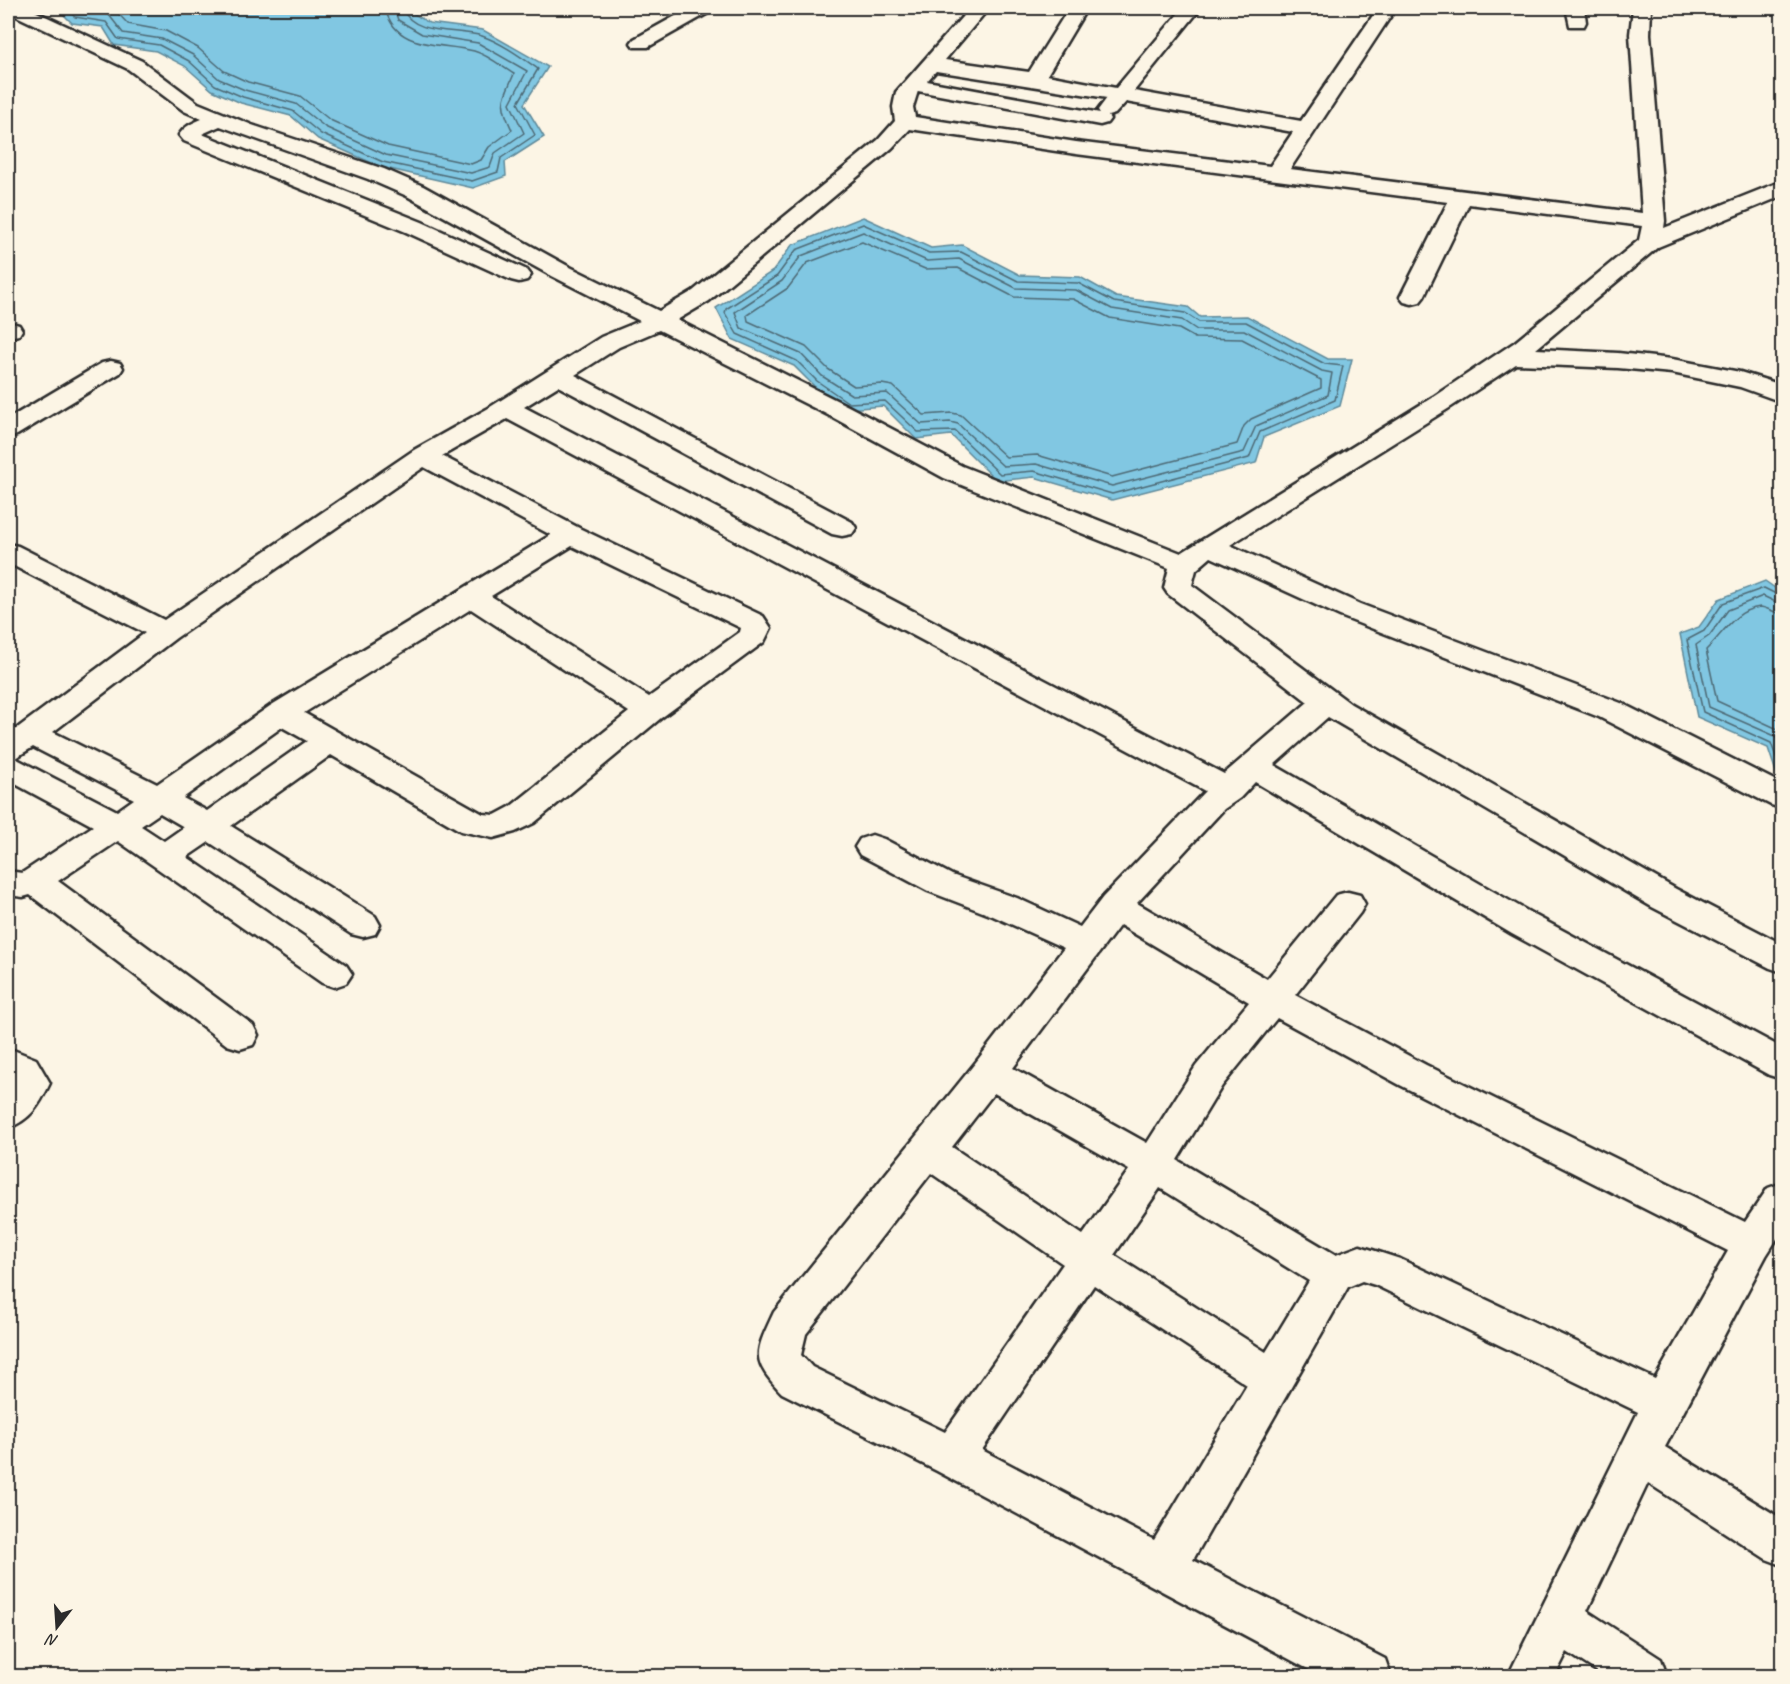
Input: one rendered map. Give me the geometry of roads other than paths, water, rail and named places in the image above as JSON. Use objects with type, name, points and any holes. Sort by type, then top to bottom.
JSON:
[{"type":"street","points":[[14,8],[135,65],[183,102],[219,119],[376,174],[416,191],[558,270],[841,412],[954,472],[1184,564]]},
{"type":"street","points":[[641,43],[703,8]]},
{"type":"street","points":[[19,741],[166,632],[423,456],[493,416],[610,342],[658,322],[711,289],[885,144],[905,122],[903,107],[906,93],[980,8]]},
{"type":"street","points":[[1035,79],[1078,8]]},
{"type":"street","points":[[1076,148],[1192,8]]},
{"type":"street","points":[[1276,173],[1387,8]]},
{"type":"street","points":[[1642,8],[1640,34],[1652,232]]},
{"type":"street","points":[[931,64],[1035,79],[1305,128]]},
{"type":"street","points":[[913,84],[1100,119]]},
{"type":"street","points":[[219,119],[194,130],[189,135],[414,227],[519,275]]},
{"type":"street","points":[[905,122],[1076,148],[1461,197],[1652,232]]},
{"type":"street","points":[[1782,188],[1652,232],[1510,356],[1442,402],[1209,546],[1184,564],[1178,576],[1178,588],[1327,702],[1553,836],[1664,898],[1782,959]]},
{"type":"street","points":[[1412,297],[1461,197]]},
{"type":"street","points":[[1510,356],[1614,359],[1674,364],[1746,381],[1782,394]]},
{"type":"street","points":[[8,430],[111,368]]},
{"type":"street","points":[[558,375],[842,528]]},
{"type":"street","points":[[493,416],[1214,802]]},
{"type":"street","points":[[281,713],[473,823],[488,828],[503,825],[522,815],[650,711],[754,636],[756,628],[753,622],[571,535],[423,456]]},
{"type":"street","points":[[240,1035],[21,882],[117,825],[206,767],[281,713],[571,535]]},
{"type":"street","points":[[1209,546],[1350,610],[1610,710],[1782,797]]},
{"type":"street","points":[[8,552],[166,632]]},
{"type":"street","points":[[472,597],[650,711]]},
{"type":"street","points":[[1327,702],[1214,802],[1115,906],[989,1072],[789,1325],[779,1361],[797,1380],[952,1457],[1368,1677]]},
{"type":"street","points":[[19,741],[158,798],[208,826],[363,925]]},
{"type":"street","points":[[164,857],[329,741]]},
{"type":"street","points":[[8,767],[117,825],[334,974]]},
{"type":"street","points":[[1254,767],[1524,925],[1782,1065]]},
{"type":"street","points":[[872,848],[940,883],[1005,907],[1086,944]]},
{"type":"street","points":[[952,1457],[1154,1165],[1209,1076],[1348,904]]},
{"type":"street","points":[[1115,906],[1271,998],[1413,1075],[1752,1244]]},
{"type":"street","points":[[8,1062],[18,1065],[29,1073],[32,1083],[24,1098],[8,1113]]},
{"type":"street","points":[[989,1072],[1154,1165],[1334,1275]]},
{"type":"street","points":[[927,1150],[1088,1260],[1273,1379]]},
{"type":"street","points":[[1531,1677],[1664,1404],[1752,1244],[1782,1199]]},
{"type":"street","points":[[1162,1568],[1334,1275],[1360,1263],[1386,1271],[1664,1404]]},
{"type":"street","points":[[1639,1454],[1782,1544]]},
{"type":"street","points":[[1559,1619],[1644,1677]]},
{"type":"water","points":[[57,8],[389,8],[408,10],[429,23],[483,30],[548,67],[524,104],[544,137],[505,162],[506,176],[473,188],[381,167],[318,139],[291,116],[241,103],[212,90],[185,66],[156,51],[114,45],[103,27],[72,23]]},
{"type":"water","points":[[863,217],[931,248],[962,245],[1020,275],[1080,277],[1116,297],[1188,307],[1200,317],[1247,316],[1328,359],[1352,359],[1340,406],[1264,437],[1256,463],[1112,500],[1034,477],[997,481],[951,435],[916,439],[883,406],[848,409],[814,386],[794,366],[732,339],[716,308],[773,271],[792,245]]},
{"type":"water","points":[[1765,581],[1782,593],[1782,783],[1779,781],[1768,748],[1697,717],[1680,634],[1699,627],[1719,599]]}]
